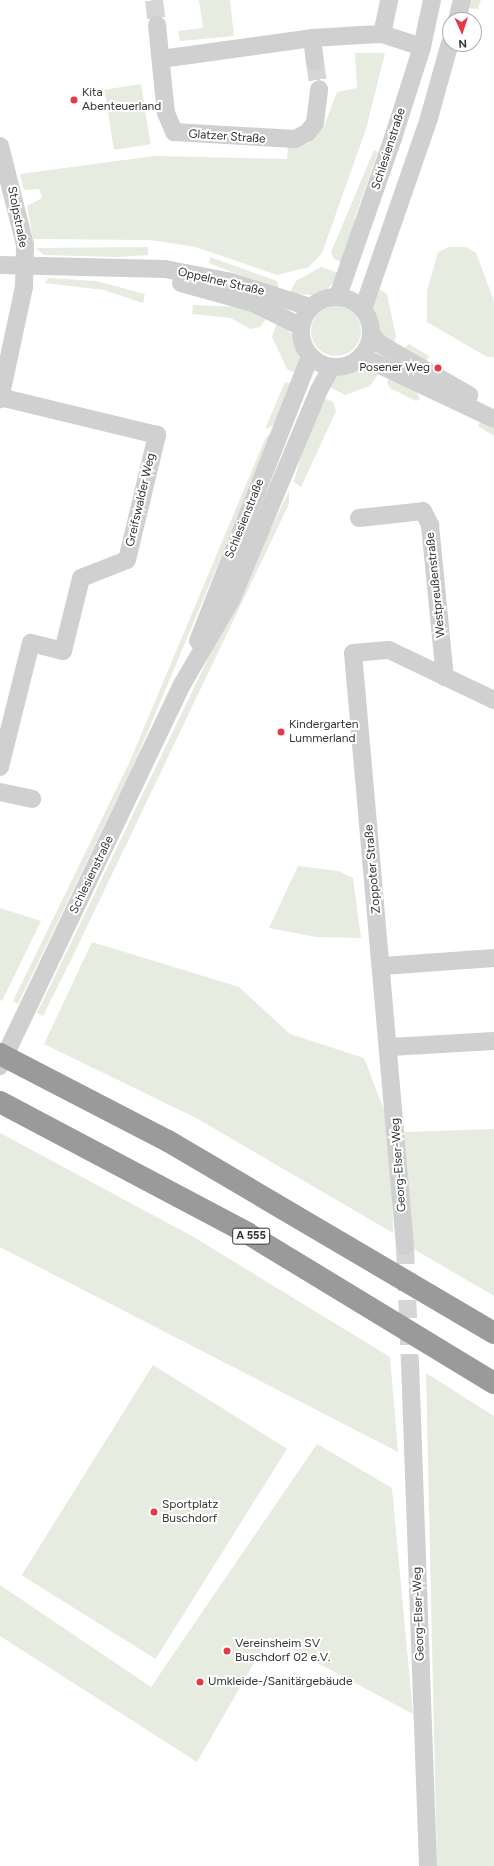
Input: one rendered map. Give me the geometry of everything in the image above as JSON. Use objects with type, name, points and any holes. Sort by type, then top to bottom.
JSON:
[{"type":"highway","points":[[0,1054],[168,1141],[494,1333]]},
{"type":"highway","name":"A 555","points":[[0,1102],[247,1233],[494,1383]]},
{"type":"street","points":[[382,34],[389,0]]},
{"type":"street","name":"Schlesienstraße","points":[[338,296],[361,235],[422,47],[432,0]]},
{"type":"street","points":[[459,12],[462,0]]},
{"type":"street","name":"Glatzer Straße","points":[[156,25],[168,123],[174,132],[189,135],[295,139],[307,133],[315,123],[319,89]]},
{"type":"street","points":[[161,59],[312,38],[382,34],[422,47]]},
{"type":"street","points":[[312,38],[315,62]]},
{"type":"street","points":[[447,52],[428,118],[363,309],[372,335],[380,344],[494,411]]},
{"type":"street","name":"Stolpstraße","points":[[0,146],[15,196],[25,245],[24,287],[0,398]]},
{"type":"street","name":"Oppelner Straße","points":[[0,265],[165,270],[210,278],[310,306]]},
{"type":"street","name":"Oppelner Straße","points":[[130,270],[253,303],[300,326]]},
{"type":"street","points":[[363,309],[338,296],[310,306],[300,326],[300,337],[310,357],[332,367],[343,367],[362,356],[372,335]]},
{"type":"street","points":[[362,356],[494,420]]},
{"type":"street","name":"Schlesienstraße","points":[[183,683],[214,593],[310,357]]},
{"type":"street","name":"Schlesienstraße","points":[[0,1066],[183,683],[232,598],[319,390],[332,367]]},
{"type":"street","name":"Greifswalder Weg","points":[[0,398],[156,435],[127,560],[82,578],[63,651],[31,643],[0,767]]},
{"type":"street","name":"Westpreußenstraße","points":[[360,518],[423,511],[430,525],[445,677]]},
{"type":"street","name":"Zoppoter Straße","points":[[394,1085],[353,652],[389,650],[445,677]]},
{"type":"street","points":[[445,677],[494,700]]},
{"type":"street","points":[[0,792],[32,799]]},
{"type":"street","points":[[383,966],[494,958]]},
{"type":"street","points":[[390,1047],[494,1041]]},
{"type":"street","name":"Georg-Elser-Weg","points":[[394,1085],[405,1246]]},
{"type":"street","name":"Georg-Elser-Weg","points":[[410,1363],[428,1866]]},
{"type":"shaded area","points":[[199,0],[230,0],[234,36],[180,41],[178,31],[203,28]]},
{"type":"shaded area","points":[[470,0],[481,0],[478,9],[468,8]]},
{"type":"shaded area","points":[[355,53],[385,53],[366,129],[322,253],[309,267],[277,275],[196,247],[150,240],[33,239],[27,206],[42,198],[39,189],[24,190],[20,174],[154,156],[287,159],[288,146],[309,143],[324,127],[337,92],[357,88]]},
{"type":"shaded area","points":[[141,84],[151,144],[114,150],[104,90]]},
{"type":"shaded area","points":[[374,150],[378,152],[355,217],[345,264],[334,259],[331,252]]},
{"type":"shaded area","points":[[148,247],[148,255],[116,257],[44,255],[36,248]]},
{"type":"shaded area","points":[[449,247],[466,247],[476,253],[494,301],[494,357],[487,357],[427,322],[427,291],[438,252]]},
{"type":"shaded area","points":[[210,257],[277,281],[279,291],[209,263]]},
{"type":"shaded area","points":[[321,267],[342,274],[326,290],[313,295],[289,294],[296,281]]},
{"type":"shaded area","points":[[48,278],[96,281],[145,294],[143,303],[104,290],[45,283]]},
{"type":"shaded area","points":[[374,286],[387,294],[396,337],[393,346],[379,331],[372,302]]},
{"type":"shaded area","points":[[193,305],[245,307],[268,316],[260,327],[250,329],[231,318],[192,314]]},
{"type":"shaded area","points":[[331,306],[341,306],[354,313],[361,326],[361,336],[354,349],[341,356],[331,356],[322,352],[315,345],[311,336],[311,326],[315,317],[322,310]]},
{"type":"shaded area","points":[[278,319],[293,335],[302,367],[300,375],[287,369],[272,337]]},
{"type":"shaded area","points":[[409,344],[429,356],[425,363],[402,350]]},
{"type":"shaded area","points":[[367,367],[381,370],[370,386],[345,395],[330,387],[334,377]]},
{"type":"shaded area","points":[[390,374],[414,386],[420,399],[416,401],[390,388],[387,383]]},
{"type":"shaded area","points":[[285,382],[296,385],[279,423],[265,429]]},
{"type":"shaded area","points":[[322,397],[333,402],[336,411],[301,487],[294,482],[308,430]]},
{"type":"shaded area","points":[[481,420],[494,427],[494,436],[478,426]]},
{"type":"shaded area","points":[[274,431],[135,762],[18,1004],[13,1001],[130,761],[266,437]]},
{"type":"shaded area","points":[[289,491],[289,504],[43,1016],[37,1013]]},
{"type":"shaded area","points":[[298,866],[338,871],[353,878],[361,938],[316,937],[269,928]]},
{"type":"shaded area","points":[[0,908],[41,921],[2,1001],[0,1000]]},
{"type":"shaded area","points":[[92,942],[239,987],[290,1034],[364,1058],[391,1128],[393,1233],[198,1119],[44,1044]]},
{"type":"shaded area","points":[[494,1129],[494,1296],[412,1248],[404,1132]]},
{"type":"shaded area","points":[[0,1133],[192,1236],[390,1357],[398,1452],[0,1247]]},
{"type":"shaded area","name":"Sportplatz Buschdorf","points":[[153,1365],[287,1449],[156,1659],[22,1575]]},
{"type":"shaded area","points":[[426,1373],[494,1416],[494,1866],[437,1866]]},
{"type":"shaded area","points":[[317,1444],[392,1488],[413,1714],[269,1637],[197,1762],[0,1636],[0,1585],[151,1687]]},
{"type":"tunnel","points":[[154,0],[157,25]]},
{"type":"tunnel","points":[[315,62],[319,89]]},
{"type":"tunnel","points":[[405,1246],[410,1363]]},
{"type":"place","name":"Kita Abenteuerland","points":[[74,100]]},
{"type":"place","name":"Posener Weg","points":[[438,368]]},
{"type":"place","name":"Kindergarten Lummerland","points":[[281,732]]},
{"type":"place","name":"Sportplatz Buschdorf","points":[[154,1512]]},
{"type":"place","name":"Vereinsheim SV Buschdorf 02 e.V.","points":[[227,1651]]},
{"type":"place","name":"Umkleide-/Sanitärgebäude","points":[[200,1682]]}]
